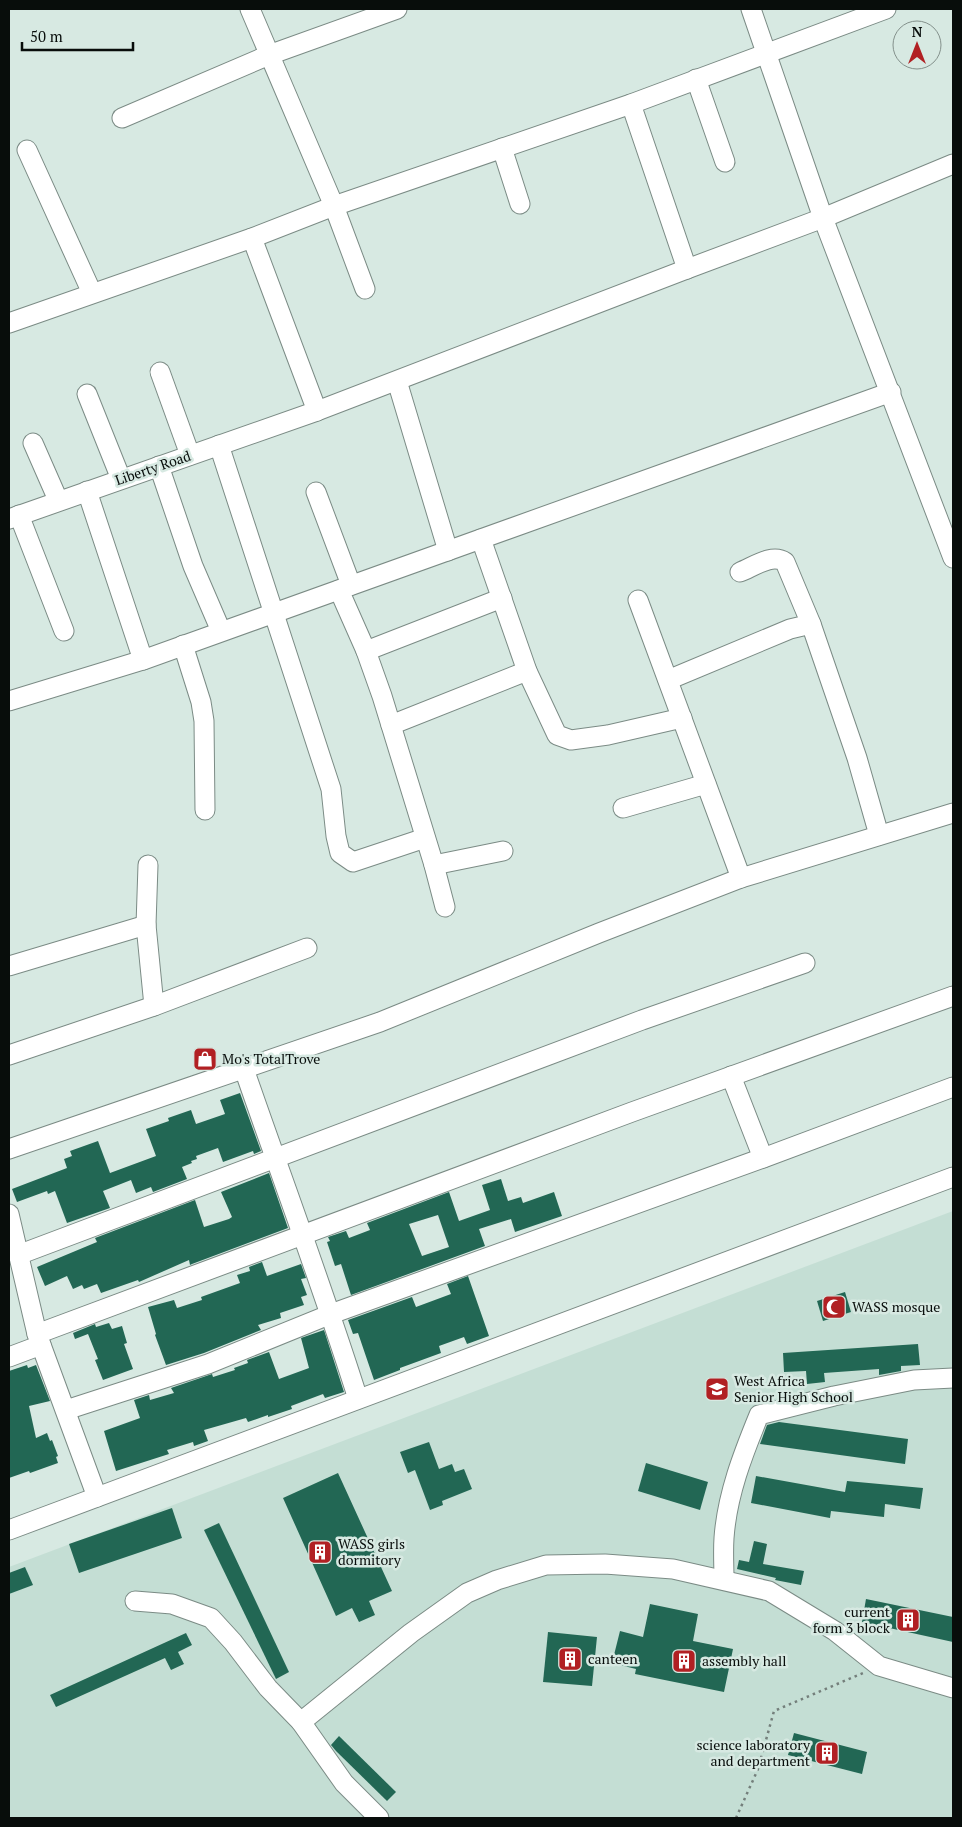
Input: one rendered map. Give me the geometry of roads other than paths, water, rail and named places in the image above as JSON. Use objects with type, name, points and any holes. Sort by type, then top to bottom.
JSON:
[{"type":"street","points":[[250,9],[334,206],[365,289]]},
{"type":"street","points":[[122,118],[269,55],[397,9]]},
{"type":"street","points":[[751,9],[823,218],[953,558]]},
{"type":"street","points":[[9,323],[252,238],[334,206],[631,104],[886,9]]},
{"type":"street","points":[[696,79],[725,162]]},
{"type":"street","points":[[631,104],[686,269]]},
{"type":"street","points":[[502,148],[520,204]]},
{"type":"street","points":[[28,150],[92,293]]},
{"type":"street","name":"Liberty Road","points":[[14,517],[58,500],[317,411],[823,218],[953,164]]},
{"type":"street","points":[[252,238],[317,411]]},
{"type":"street","points":[[160,372],[190,455]]},
{"type":"street","points":[[397,380],[448,550]]},
{"type":"street","points":[[9,699],[143,660],[891,392]]},
{"type":"street","points":[[87,394],[121,479]]},
{"type":"street","points":[[33,443],[58,500]]},
{"type":"street","points":[[219,445],[331,789],[336,836],[340,853],[353,862],[425,838]]},
{"type":"street","points":[[159,466],[193,566],[221,632]]},
{"type":"street","points":[[87,491],[143,660]]},
{"type":"street","points":[[316,492],[345,587],[391,725],[445,907]]},
{"type":"street","points":[[14,517],[64,631]]},
{"type":"street","points":[[481,538],[527,671],[557,735],[571,740],[608,735],[682,718]]},
{"type":"street","points":[[740,572],[771,559],[785,562],[811,624],[857,758],[879,835]]},
{"type":"street","points":[[366,651],[502,598]]},
{"type":"street","points":[[638,600],[741,878]]},
{"type":"street","points":[[668,680],[790,629],[811,624]]},
{"type":"street","points":[[183,645],[201,702],[204,721],[205,810]]},
{"type":"street","points":[[391,725],[527,671]]},
{"type":"street","points":[[623,808],[706,784]]},
{"type":"street","points":[[9,1149],[380,1022],[598,932],[741,878],[953,813]]},
{"type":"street","points":[[434,865],[503,851]]},
{"type":"street","points":[[148,865],[146,925],[154,1006]]},
{"type":"street","points":[[9,966],[146,925]]},
{"type":"street","points":[[9,1055],[154,1006],[307,948]]},
{"type":"street","points":[[18,1255],[642,1020],[805,963]]},
{"type":"street","points":[[9,1357],[39,1340],[302,1236],[731,1076],[953,996]]},
{"type":"street","points":[[244,1069],[331,1314],[358,1399]]},
{"type":"street","points":[[731,1076],[763,1158]]},
{"type":"street","points":[[66,1410],[208,1364],[331,1314],[763,1158],[953,1087]]},
{"type":"street","points":[[9,1530],[953,1177]]},
{"type":"street","points":[[9,1214],[39,1340],[98,1497]]},
{"type":"street","points":[[724,1580],[724,1538],[729,1505],[742,1458],[759,1415],[834,1396],[914,1380],[953,1378]]},
{"type":"street","points":[[301,1722],[411,1633],[467,1593],[497,1580],[546,1565],[605,1564],[673,1569],[769,1591],[835,1631],[880,1666],[953,1688]]},
{"type":"street","points":[[135,1601],[172,1604],[210,1618],[233,1642],[268,1688],[301,1722],[344,1783],[380,1818]]},
{"type":"place","name":"Mo's TotalTrove","points":[[205,1059]]},
{"type":"place","name":"WASS mosque","points":[[834,1307]]},
{"type":"place","name":"West Africa Senior High School","points":[[717,1389]]},
{"type":"place","name":"WASS girls dormitory","points":[[320,1552]]},
{"type":"place","name":"current form 3 block","points":[[908,1620]]},
{"type":"place","name":"canteen","points":[[570,1659]]},
{"type":"place","name":"assembly hall","points":[[684,1661]]},
{"type":"place","name":"science laboratory and department","points":[[827,1753]]}]
